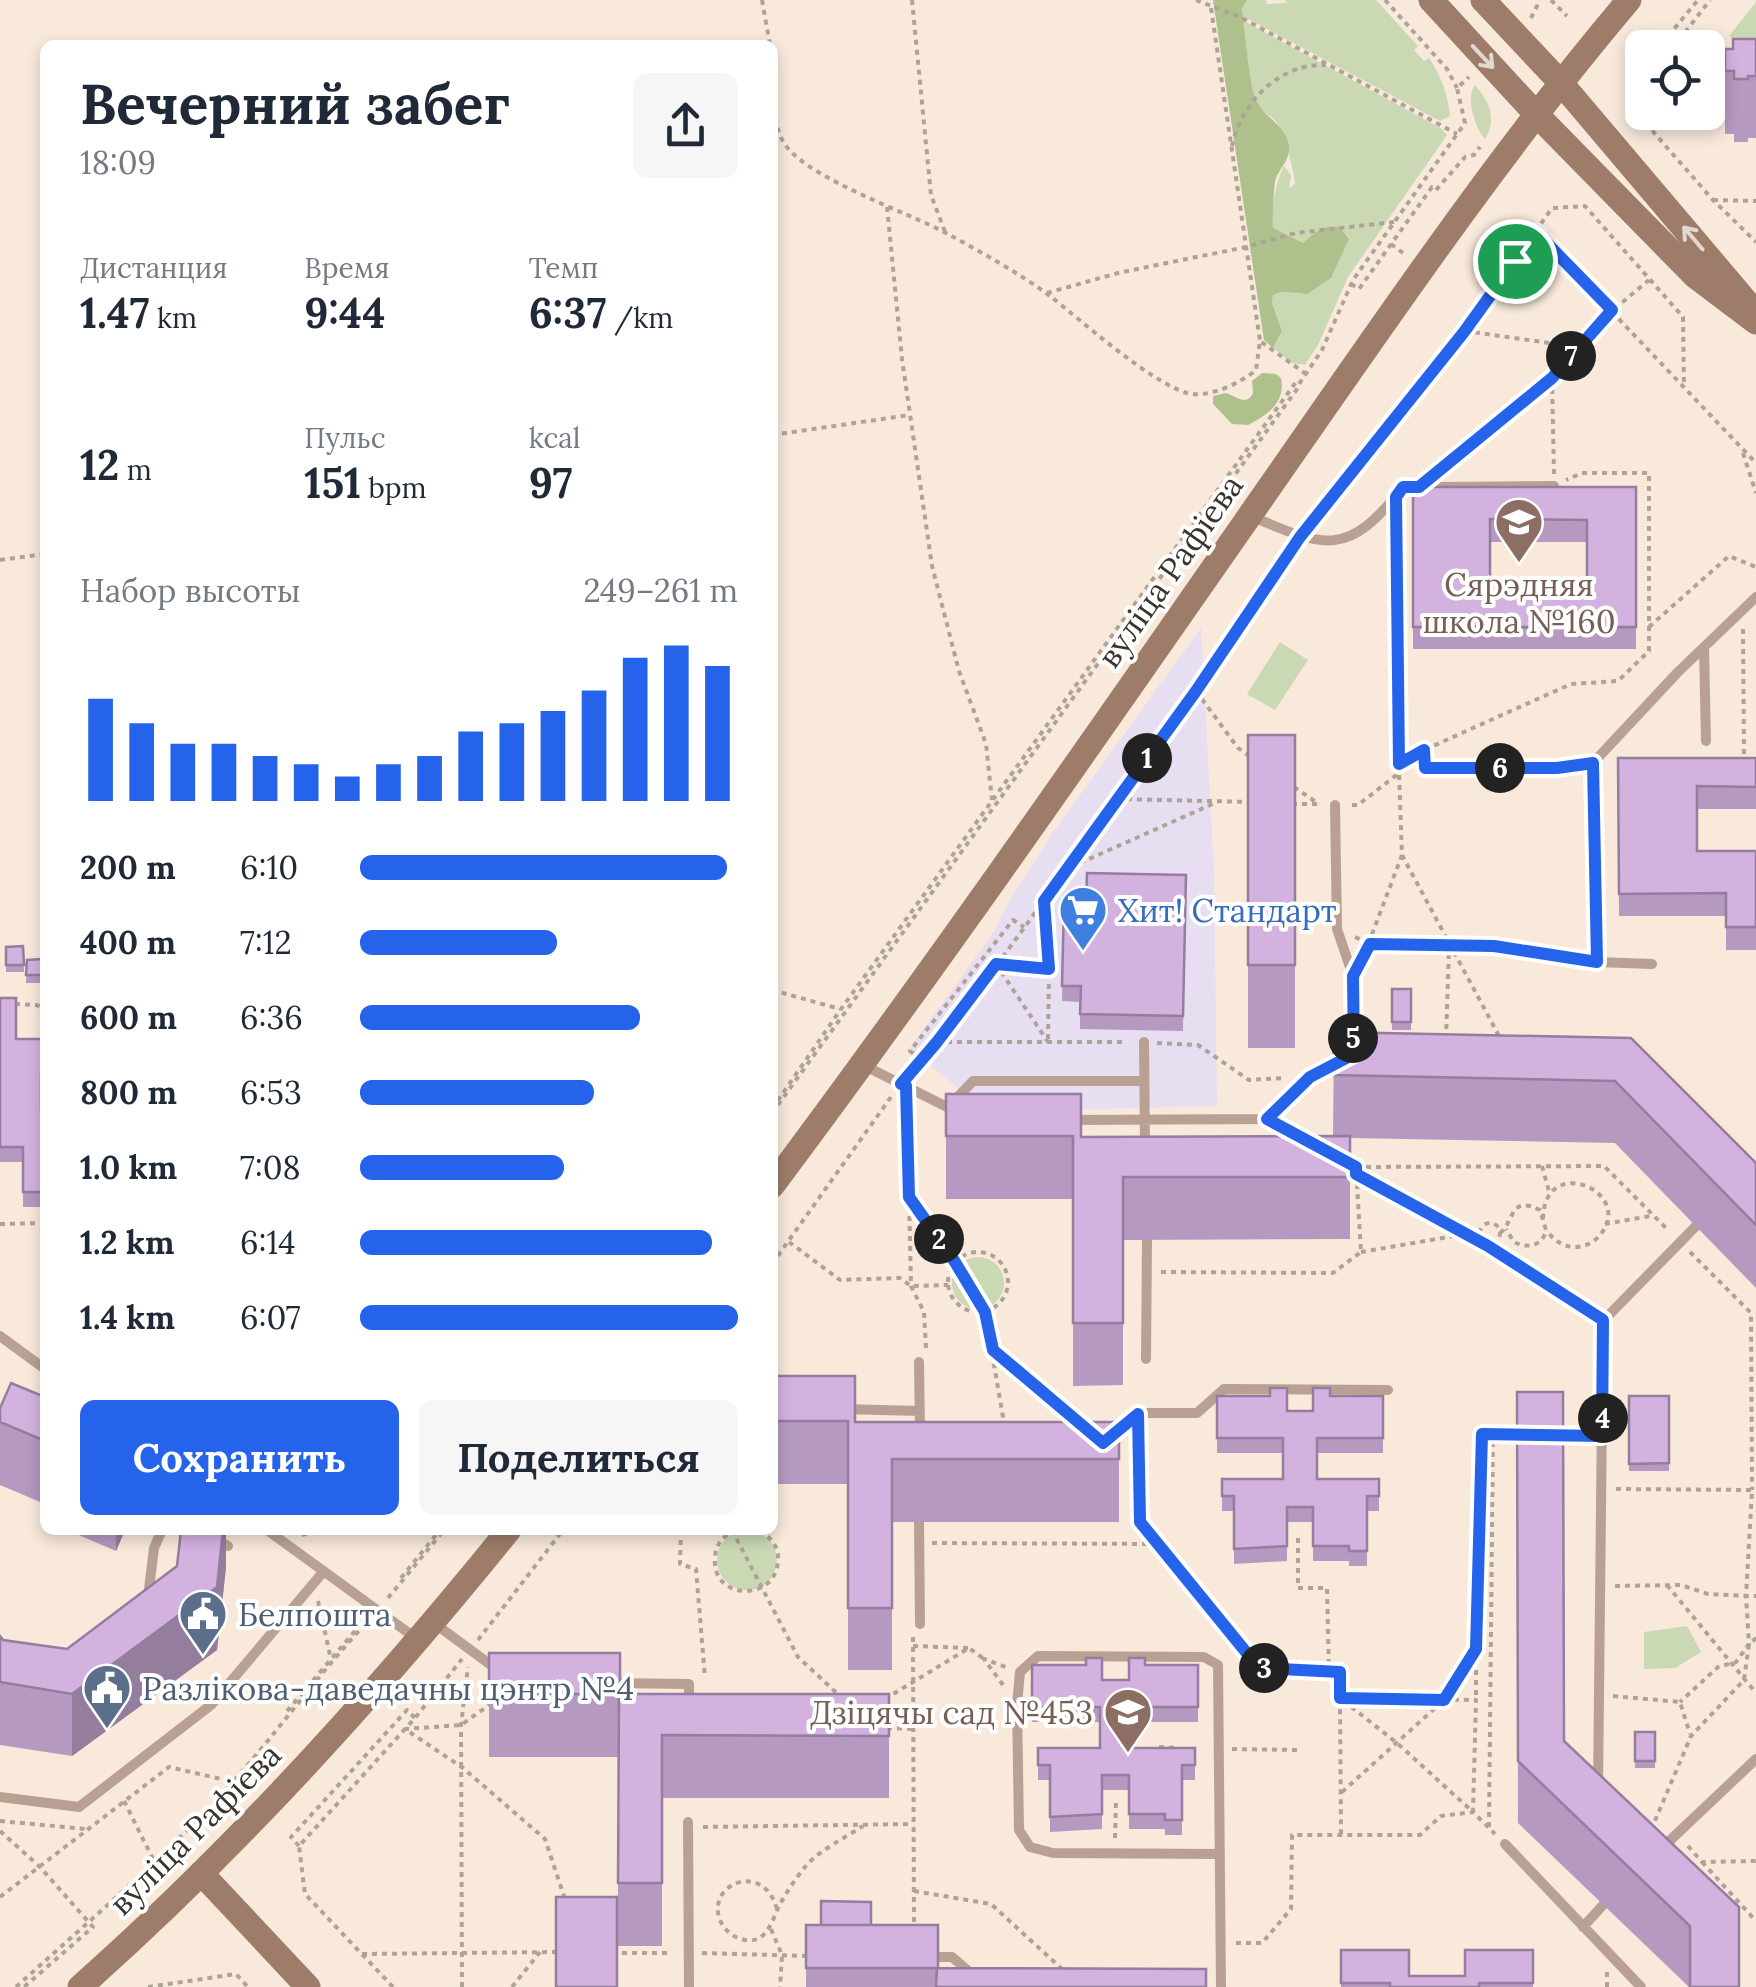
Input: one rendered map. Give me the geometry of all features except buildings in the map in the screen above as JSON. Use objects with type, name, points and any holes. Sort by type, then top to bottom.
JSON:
[{"type":"main road","points":[[1431,0],[1694,276],[1756,322]]},
{"type":"main road","points":[[1483,0],[1561,83],[1756,313]]},
{"type":"main road","name":"вуліца Рафіева","points":[[778,1178],[991,887],[1536,114],[1629,0]]},
{"type":"main road","name":"вуліца Рафіева","points":[[80,1987],[262,1811],[426,1631],[505,1535]]},
{"type":"main road","points":[[201,1873],[308,1987]]},
{"type":"lane","points":[[1250,515],[1300,537],[1336,542],[1355,534],[1403,487],[1554,486]]},
{"type":"lane","points":[[1652,964],[1597,962],[1593,763],[1756,597]]},
{"type":"lane","points":[[1704,647],[1706,741]]},
{"type":"lane","points":[[1049,1120],[1267,1119],[1310,1077],[1354,1054],[1353,976],[1337,929],[1334,805]]},
{"type":"lane","points":[[1144,1042],[1146,1159]]},
{"type":"lane","points":[[863,1065],[972,1120]]},
{"type":"lane","points":[[948,1108],[973,1081],[1144,1081]]},
{"type":"lane","points":[[1610,1802],[1598,1790],[1603,1320],[1696,1226]]},
{"type":"lane","points":[[1146,1359],[1147,1240]]},
{"type":"lane","points":[[0,1355],[4,1339],[40,1365]]},
{"type":"lane","points":[[919,1362],[920,1439],[930,1440]]},
{"type":"lane","points":[[1103,1443],[1138,1414],[1197,1413],[1224,1389],[1388,1390]]},
{"type":"lane","points":[[828,1409],[920,1411]]},
{"type":"lane","points":[[920,1522],[920,1624]]},
{"type":"lane","points":[[147,1604],[154,1548],[160,1535]]},
{"type":"lane","points":[[209,1535],[228,1546]]},
{"type":"lane","points":[[275,1535],[377,1610],[470,1649],[514,1682]]},
{"type":"lane","points":[[0,1797],[79,1807],[211,1705],[324,1572]]},
{"type":"lane","points":[[1220,1854],[1053,1852],[1030,1847],[1019,1830],[1020,1672],[1038,1656],[1204,1657],[1218,1665],[1221,1943],[1221,1987]]},
{"type":"lane","points":[[591,1682],[689,1684],[688,1712]]},
{"type":"lane","points":[[1648,1861],[1756,1759]]},
{"type":"lane","points":[[688,1824],[689,1987]]},
{"type":"lane","points":[[1648,1838],[1660,1850]]},
{"type":"lane","points":[[1505,1844],[1641,1987]]},
{"type":"lane","points":[[1584,1926],[1603,1905]]},
{"type":"lane","points":[[914,1957],[952,1957],[987,1987]]},
{"type":"path","points":[[762,0],[769,40]]},
{"type":"path","points":[[912,0],[931,195],[945,233]]},
{"type":"path","points":[[1196,0],[1240,17],[1457,134]]},
{"type":"path","points":[[778,1103],[1296,382],[1299,384],[1322,350],[1351,284],[1465,123],[1457,88],[1447,68],[1386,0]]},
{"type":"path","points":[[1527,22],[1540,0]]},
{"type":"path","points":[[1555,0],[1557,8],[1567,16]]},
{"type":"path","points":[[1675,30],[1698,0]]},
{"type":"path","points":[[1685,30],[1710,0]]},
{"type":"path","points":[[778,128],[794,154],[816,170],[945,233],[1046,294],[1118,349],[1190,394],[1229,388],[1256,370],[1260,341],[1211,8]]},
{"type":"path","points":[[1232,149],[1242,115],[1277,78],[1308,65],[1331,66]]},
{"type":"path","points":[[1457,88],[1469,77]]},
{"type":"path","points":[[1652,130],[1756,242]]},
{"type":"path","points":[[1351,284],[1358,289],[1432,187],[1436,190],[1465,157],[1480,147]]},
{"type":"path","points":[[1713,200],[1756,202]]},
{"type":"path","points":[[778,1103],[841,1010],[994,805],[986,744],[959,672],[932,566],[910,415],[887,206]]},
{"type":"path","points":[[778,1256],[921,1060],[1044,901],[1196,691],[1300,537],[1464,332],[1552,208],[1585,206],[1682,317],[1684,386]]},
{"type":"path","points":[[1046,294],[1118,273],[1305,231],[1394,222]]},
{"type":"path","points":[[1536,232],[1756,463]]},
{"type":"path","points":[[1419,487],[1552,378],[1612,310],[1650,280]]},
{"type":"path","points":[[1464,332],[1578,347]]},
{"type":"path","points":[[1260,341],[1306,374]]},
{"type":"path","points":[[1399,764],[1571,684],[1618,681],[1649,651],[1650,473],[1582,472],[1554,486],[1552,378]]},
{"type":"path","points":[[778,435],[910,415]]},
{"type":"path","points":[[1742,448],[1756,493]]},
{"type":"path","points":[[1353,976],[1370,944],[1402,855],[1396,497]]},
{"type":"path","points":[[0,560],[40,555]]},
{"type":"path","points":[[1649,627],[1729,556],[1756,567]]},
{"type":"path","points":[[1743,609],[1744,763],[1756,764]]},
{"type":"path","points":[[1196,691],[1238,748],[1254,760]]},
{"type":"path","points":[[1424,750],[1425,768],[1557,768],[1593,763]]},
{"type":"path","points":[[1286,804],[1358,805],[1399,773]]},
{"type":"path","points":[[1286,782],[1319,804]]},
{"type":"path","points":[[1117,799],[1269,803]]},
{"type":"path","points":[[1066,869],[1218,802]]},
{"type":"path","points":[[1402,855],[1503,1042]]},
{"type":"path","points":[[1044,901],[1049,969],[1048,1042]]},
{"type":"path","points":[[921,1060],[910,1052],[1013,920],[1024,927]]},
{"type":"path","points":[[1337,929],[1370,944],[1449,943],[1597,962]]},
{"type":"path","points":[[1446,1038],[1449,943]]},
{"type":"path","points":[[996,964],[1049,969]]},
{"type":"path","points":[[996,964],[1048,1042]]},
{"type":"path","points":[[778,992],[841,1010]]},
{"type":"path","points":[[0,1004],[40,1006]]},
{"type":"path","points":[[937,1042],[1198,1045],[1249,1080],[1310,1077]]},
{"type":"path","points":[[904,1085],[912,1286],[924,1312],[926,1348]]},
{"type":"path","points":[[1267,1119],[1312,1143]]},
{"type":"path","points":[[1341,1159],[1488,1245],[1603,1320]]},
{"type":"path","points":[[1542,1166],[1550,1194],[1542,1219]]},
{"type":"path","points":[[1356,1170],[1604,1166],[1751,1313],[1752,1490],[1746,1596],[1749,1644],[1744,1680],[1691,1736],[1648,1838]]},
{"type":"path","points":[[1356,1170],[1360,1252]]},
{"type":"path","points":[[1488,1245],[1498,1239],[1511,1213],[1520,1206],[1540,1210],[1546,1230],[1558,1243],[1580,1247],[1594,1241],[1606,1224],[1608,1213],[1603,1199],[1590,1186],[1572,1182],[1550,1194]]},
{"type":"path","points":[[909,1197],[985,1312],[1004,1423]]},
{"type":"path","points":[[1606,1224],[1653,1216]]},
{"type":"path","points":[[0,1224],[40,1223]]},
{"type":"path","points":[[1480,1235],[1487,1223],[1498,1226],[1500,1234]]},
{"type":"path","points":[[1506,1228],[1514,1242],[1530,1246],[1538,1243],[1546,1230]]},
{"type":"path","points":[[1147,1269],[1333,1273],[1360,1252],[1466,1234],[1480,1235],[1488,1245]]},
{"type":"path","points":[[788,1242],[840,1280],[900,1278],[912,1286],[948,1285]]},
{"type":"path","points":[[982,1252],[996,1258],[1008,1278],[1005,1296],[985,1312],[962,1308],[948,1285],[955,1262],[972,1253],[982,1252]]},
{"type":"path","points":[[993,1350],[1103,1443]]},
{"type":"path","points":[[1138,1414],[1140,1522],[1259,1668],[1340,1672],[1341,1835]]},
{"type":"path","points":[[1474,1812],[1482,1434],[1530,1434]]},
{"type":"path","points":[[1489,1828],[1494,1434]]},
{"type":"path","points":[[1548,1435],[1602,1436]]},
{"type":"path","points":[[1601,1488],[1752,1490]]},
{"type":"path","points":[[15,1987],[154,1859],[230,1781],[438,1535]]},
{"type":"path","points":[[299,1846],[415,1718],[559,1535]]},
{"type":"path","points":[[681,1535],[680,1564],[696,1569],[706,1692]]},
{"type":"path","points":[[728,1535],[718,1544],[714,1555],[716,1573],[737,1591],[758,1591],[778,1569],[778,1553],[767,1535]]},
{"type":"path","points":[[737,1535],[798,1658],[847,1703]]},
{"type":"path","points":[[1298,1538],[1298,1588],[1328,1588],[1329,1672]]},
{"type":"path","points":[[921,1542],[1158,1544]]},
{"type":"path","points":[[314,1583],[332,1658]]},
{"type":"path","points":[[1667,1585],[1756,1693]]},
{"type":"path","points":[[1600,1587],[1680,1585],[1708,1594],[1756,1596]]},
{"type":"path","points":[[914,1957],[912,1639],[920,1624]]},
{"type":"path","points":[[1598,1694],[1680,1702],[1718,1668],[1736,1662],[1756,1638]]},
{"type":"path","points":[[912,1646],[968,1648],[984,1659],[1020,1672]]},
{"type":"path","points":[[872,1706],[968,1648]]},
{"type":"path","points":[[462,1987],[461,1724],[470,1649]]},
{"type":"path","points":[[1342,1792],[1444,1700],[1476,1649]]},
{"type":"path","points":[[88,1921],[232,1783],[332,1658]]},
{"type":"path","points":[[984,1659],[1018,1705]]},
{"type":"path","points":[[405,1729],[461,1724],[514,1682]]},
{"type":"path","points":[[1340,1698],[1476,1700]]},
{"type":"path","points":[[1340,1698],[1474,1812],[1505,1844]]},
{"type":"path","points":[[1680,1702],[1691,1736]]},
{"type":"path","points":[[393,1987],[305,1894],[299,1846],[291,1837],[407,1710],[415,1718]]},
{"type":"path","points":[[874,1728],[912,1729]]},
{"type":"path","points":[[405,1729],[463,1768],[544,1840],[571,1915]]},
{"type":"path","points":[[0,1897],[169,1767],[230,1781]]},
{"type":"path","points":[[123,1800],[154,1859]]},
{"type":"path","points":[[1114,1853],[1116,1800]]},
{"type":"path","points":[[1221,1943],[1262,1943],[1291,1909],[1292,1835],[1420,1835],[1441,1816],[1474,1812]]},
{"type":"path","points":[[0,1821],[86,1829]]},
{"type":"path","points":[[688,1824],[913,1824]]},
{"type":"path","points":[[777,1909],[773,1894],[754,1881],[742,1880],[730,1886],[719,1904],[720,1921],[735,1936],[753,1939],[770,1928],[777,1909],[808,1863],[863,1826]]},
{"type":"path","points":[[0,1831],[40,1867],[93,1926],[24,1987]]},
{"type":"path","points":[[1676,1835],[1756,1921]]},
{"type":"path","points":[[1702,1862],[1756,1861]]},
{"type":"path","points":[[914,1891],[991,1904],[1069,1975]]},
{"type":"path","points":[[770,1928],[782,1955],[780,1987]]},
{"type":"path","points":[[512,1987],[540,1952]]},
{"type":"path","points":[[362,1954],[570,1952]]},
{"type":"path","points":[[602,1952],[808,1956]]},
{"type":"path","points":[[149,1987],[236,1974],[248,1987]]},
{"type":"shaded area","points":[[1201,628],[1214,870],[1217,1106],[984,1108],[909,1049],[991,936],[1054,831]]},
{"type":"green space","points":[[1213,0],[1247,0],[1242,9],[1254,94],[1261,108],[1280,127],[1289,146],[1288,157],[1275,182],[1273,228],[1303,243],[1323,228],[1340,227],[1349,239],[1331,278],[1307,294],[1273,295],[1282,331],[1273,348],[1264,340]]},
{"type":"green space","points":[[1247,0],[1266,0],[1267,4],[1287,3],[1285,0],[1376,0],[1418,46],[1414,50],[1424,61],[1429,58],[1443,86],[1450,116],[1440,121],[1243,16]]},
{"type":"green space","points":[[1756,2],[1756,50],[1754,53],[1729,36]]},
{"type":"green space","points":[[1244,21],[1447,135],[1348,277],[1305,365],[1292,363],[1273,348],[1282,331],[1273,295],[1302,294],[1331,278],[1349,238],[1340,227],[1303,243],[1273,229],[1274,197],[1284,166],[1291,175],[1289,188],[1295,180],[1280,128],[1258,105],[1253,93]]},
{"type":"green space","points":[[1475,85],[1490,111],[1491,125],[1485,139],[1472,112]]},
{"type":"green space","points":[[1262,373],[1281,378],[1278,401],[1248,425],[1232,424],[1213,404],[1213,396],[1226,393],[1247,399],[1253,393],[1252,381]]},
{"type":"green space","points":[[1280,642],[1308,660],[1275,710],[1247,694]]},
{"type":"green space","points":[[978,1257],[996,1265],[1004,1283],[996,1301],[978,1309],[960,1301],[952,1283],[960,1265]]},
{"type":"green space","points":[[731,1535],[763,1535],[775,1548],[775,1572],[759,1588],[735,1588],[719,1572],[719,1548]]},
{"type":"green space","points":[[1687,1626],[1701,1652],[1675,1668],[1644,1669],[1644,1632]]},
{"type":"place","name":"Сярэдняя школа №160","points":[[1519,564]]},
{"type":"place","name":"Хит! Стандарт","points":[[1083,952]]},
{"type":"place","name":"Белпошта","points":[[203,1656]]},
{"type":"place","name":"Разлікова-даведачны цэнтр №4","points":[[107,1730]]},
{"type":"place","name":"Дзіцячы сад №453","points":[[1128,1754]]},
{"type":"route","points":[[1536,232],[1612,310],[1552,378],[1419,487],[1403,487],[1396,497],[1399,764],[1424,750],[1425,768],[1557,768],[1593,763],[1597,962],[1494,946],[1370,944],[1353,976],[1354,1054],[1310,1077],[1267,1119],[1356,1167],[1356,1174],[1488,1246],[1603,1320],[1602,1436],[1482,1434],[1476,1649],[1444,1700],[1340,1698],[1340,1672],[1259,1668],[1140,1522],[1138,1414],[1103,1443],[993,1350],[985,1312],[909,1197],[906,1086],[901,1084],[996,964],[1049,969],[1044,901],[1196,691],[1300,537],[1464,332],[1515,261],[1536,232]]}]
